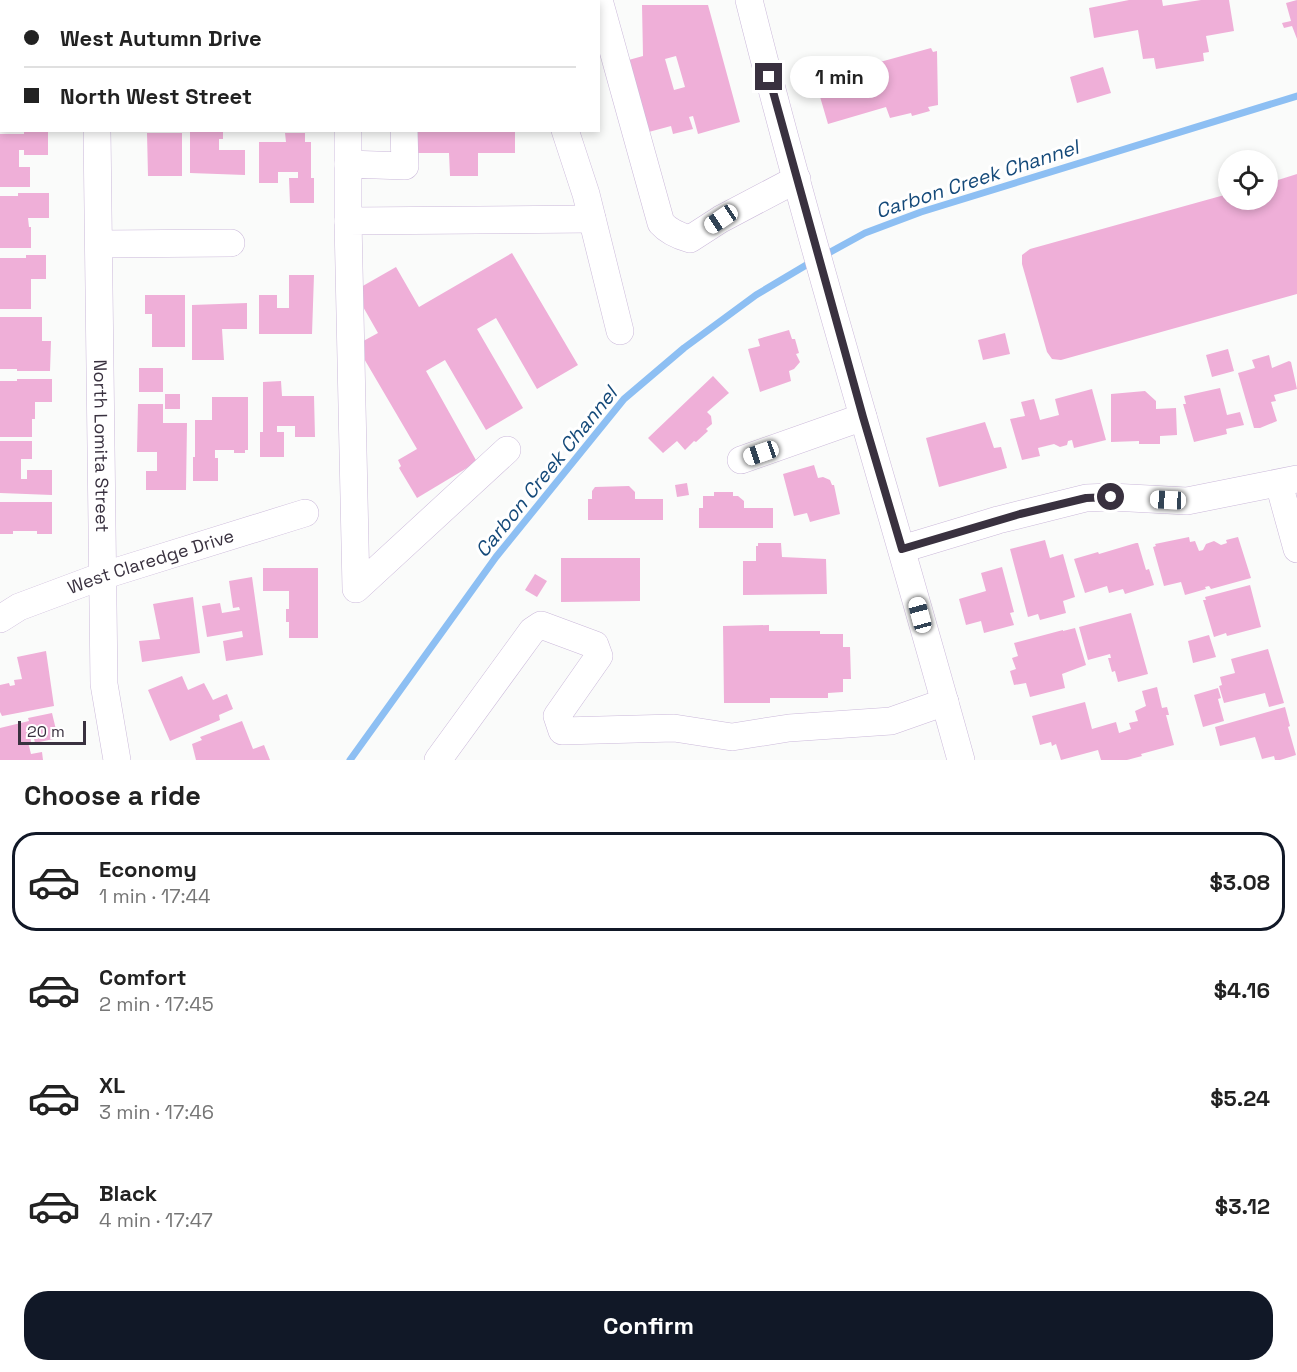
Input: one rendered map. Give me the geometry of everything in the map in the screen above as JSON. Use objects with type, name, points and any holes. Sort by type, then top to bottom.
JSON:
[{"type":"street","points":[[749,0],[822,272],[961,760]]},
{"type":"street","points":[[601,7],[661,223],[666,228],[690,239],[721,219],[797,179]]},
{"type":"street","name":"North Lomita Street","points":[[97,132],[104,684],[117,760]]},
{"type":"street","points":[[348,132],[356,589],[507,450]]},
{"type":"street","points":[[348,164],[405,166],[404,132]]},
{"type":"street","points":[[566,132],[586,194],[620,331]]},
{"type":"street","points":[[348,221],[592,219]]},
{"type":"street","points":[[99,244],[231,243]]},
{"type":"street","points":[[741,460],[863,417]]},
{"type":"street","points":[[902,549],[998,520],[1086,498],[1187,501],[1288,481],[1297,549]]},
{"type":"street","name":"West Claredge Drive","points":[[0,619],[19,607],[102,576],[304,513]]},
{"type":"street","points":[[438,760],[531,631],[541,625],[595,645],[599,656],[557,716],[562,731],[674,728],[731,748],[789,728],[891,721],[945,702]]},
{"type":"building","points":[[1129,0],[1162,0],[1163,6],[1201,0],[1229,0],[1234,31],[1206,36],[1209,52],[1203,53],[1204,61],[1156,69],[1154,58],[1143,59],[1138,30],[1094,38],[1089,8]]},
{"type":"building","points":[[1297,0],[1297,39],[1292,26],[1284,28],[1282,23],[1291,21],[1286,3]]},
{"type":"building","points":[[642,5],[708,5],[740,122],[698,134],[693,116],[689,117],[693,129],[673,134],[671,126],[645,133],[625,61],[643,56]],"holes":[[[676,56],[685,87],[674,90],[665,59]]]},
{"type":"building","points":[[931,48],[933,52],[937,51],[938,105],[928,107],[930,111],[912,116],[911,113],[890,118],[886,107],[828,124],[816,83],[819,83],[818,79]]},
{"type":"building","points":[[1103,67],[1111,93],[1077,103],[1070,77]]},
{"type":"building","points":[[24,132],[48,132],[48,155],[24,155],[24,150],[19,150],[19,167],[30,167],[30,187],[0,187],[0,134],[24,134]]},
{"type":"building","points":[[190,132],[223,132],[223,139],[219,139],[219,150],[245,150],[245,175],[190,173]]},
{"type":"building","points":[[418,132],[515,132],[515,153],[478,153],[478,176],[450,176],[449,153],[418,153]]},
{"type":"building","points":[[147,133],[182,133],[182,176],[148,176]]},
{"type":"building","points":[[285,133],[305,133],[305,142],[311,142],[314,203],[290,203],[289,178],[298,178],[298,172],[278,172],[278,183],[259,183],[259,142],[286,142]]},
{"type":"building","points":[[1297,174],[1297,294],[1061,360],[1052,359],[1047,352],[1022,264],[1022,255],[1030,249],[1218,197],[1218,210],[1278,210],[1278,180]]},
{"type":"building","points":[[18,193],[49,193],[49,218],[28,218],[29,227],[31,227],[31,248],[0,248],[0,196],[18,196]]},
{"type":"building","points":[[512,253],[578,365],[537,389],[496,318],[477,329],[523,408],[486,430],[445,360],[426,371],[477,462],[417,498],[399,468],[401,466],[398,460],[417,449],[356,345],[378,333],[354,291],[396,267],[419,307]]},
{"type":"building","points":[[26,255],[46,255],[46,279],[31,279],[31,309],[0,309],[0,258],[26,258]]},
{"type":"building","points":[[289,275],[314,275],[312,334],[259,334],[259,295],[277,295],[277,308],[289,308]]},
{"type":"building","points":[[145,295],[185,295],[185,347],[152,347],[152,314],[145,314]]},
{"type":"building","points":[[247,303],[247,329],[222,329],[224,360],[192,360],[192,305]]},
{"type":"building","points":[[0,317],[42,317],[42,341],[51,341],[50,371],[0,369]]},
{"type":"building","points":[[789,330],[792,339],[795,339],[799,353],[796,354],[800,362],[789,371],[791,381],[760,392],[748,349],[760,346],[758,339]]},
{"type":"building","points":[[1005,333],[1010,354],[983,360],[978,340]]},
{"type":"building","points":[[1228,349],[1234,371],[1212,377],[1206,355]]},
{"type":"building","points":[[1269,355],[1272,368],[1291,362],[1297,389],[1274,395],[1276,401],[1271,402],[1277,421],[1254,428],[1238,373],[1255,368],[1252,360]]},
{"type":"building","points":[[139,368],[163,368],[163,392],[139,392]]},
{"type":"building","points":[[713,376],[729,393],[707,412],[711,416],[712,424],[706,429],[708,431],[685,450],[677,441],[663,453],[648,438]]},
{"type":"building","points":[[17,379],[52,379],[52,402],[35,402],[32,437],[0,437],[0,381],[17,381]]},
{"type":"building","points":[[281,381],[282,396],[314,396],[315,437],[295,437],[295,426],[277,426],[277,432],[284,432],[284,457],[260,457],[260,432],[263,432],[263,382]]},
{"type":"building","points":[[1220,388],[1227,415],[1240,412],[1244,425],[1226,429],[1227,434],[1194,442],[1183,404],[1186,404],[1184,396]]},
{"type":"building","points":[[1092,389],[1106,440],[1074,448],[1072,440],[1060,447],[1054,444],[1038,448],[1040,456],[1022,460],[1010,419],[1025,416],[1021,402],[1034,399],[1040,420],[1059,415],[1055,399]]},
{"type":"building","points":[[1145,391],[1156,401],[1156,409],[1176,408],[1177,435],[1160,436],[1160,444],[1139,444],[1139,441],[1111,442],[1111,394]]},
{"type":"building","points":[[165,394],[180,394],[180,409],[165,409]]},
{"type":"building","points":[[212,397],[248,397],[248,450],[245,450],[245,453],[234,453],[234,450],[215,450],[215,458],[218,458],[218,481],[193,481],[195,420],[212,420]]},
{"type":"building","points":[[138,404],[163,404],[163,423],[187,423],[186,490],[146,490],[146,471],[157,471],[157,452],[137,452]]},
{"type":"building","points":[[985,422],[994,448],[1001,447],[1007,468],[939,487],[926,438]]},
{"type":"building","points":[[0,441],[32,441],[32,459],[21,459],[21,479],[27,479],[27,470],[52,470],[52,495],[0,493]]},
{"type":"building","points":[[814,465],[818,478],[823,477],[830,480],[834,485],[840,514],[810,522],[807,513],[794,516],[783,474]]},
{"type":"building","points":[[687,483],[689,495],[677,497],[675,485]]},
{"type":"building","points":[[629,486],[635,492],[635,499],[663,499],[663,520],[588,520],[588,499],[592,499],[592,491],[595,487]]},
{"type":"building","points":[[714,492],[733,492],[733,496],[738,496],[744,501],[744,508],[773,508],[773,528],[699,528],[699,508],[703,508],[703,496],[714,496]]},
{"type":"building","points":[[0,502],[52,502],[52,534],[37,534],[37,531],[13,531],[13,534],[0,534]]},
{"type":"building","points":[[1189,537],[1190,542],[1195,541],[1199,551],[1203,550],[1206,544],[1214,541],[1221,545],[1227,543],[1226,540],[1238,537],[1251,578],[1211,589],[1209,586],[1205,587],[1206,589],[1185,595],[1181,582],[1164,586],[1153,547],[1156,546],[1155,544]]},
{"type":"building","points":[[1045,540],[1050,558],[1063,554],[1075,597],[1063,601],[1066,613],[1040,620],[1038,614],[1028,617],[1010,549]]},
{"type":"building","points":[[758,543],[781,543],[782,557],[826,559],[827,594],[743,595],[743,561],[756,561]]},
{"type":"building","points":[[1138,543],[1146,570],[1149,569],[1154,585],[1125,594],[1123,589],[1109,593],[1107,586],[1085,593],[1074,559]]},
{"type":"building","points":[[561,558],[640,558],[640,601],[561,602]]},
{"type":"building","points":[[1002,567],[1014,612],[1010,613],[1014,625],[984,633],[981,621],[966,625],[959,599],[986,591],[981,573]]},
{"type":"building","points":[[263,568],[318,568],[318,638],[289,638],[286,609],[289,609],[289,591],[263,591]]},
{"type":"building","points":[[535,574],[547,581],[537,597],[525,590]]},
{"type":"building","points":[[252,577],[263,655],[226,661],[223,641],[243,637],[242,631],[207,637],[202,606],[220,603],[222,613],[240,610],[239,607],[233,608],[229,581]]},
{"type":"building","points":[[1250,585],[1261,627],[1214,637],[1203,600],[1206,600],[1205,597]]},
{"type":"building","points":[[193,597],[200,653],[142,662],[139,641],[160,639],[153,604]]},
{"type":"building","points":[[1131,613],[1148,674],[1118,682],[1108,658],[1111,658],[1110,654],[1088,660],[1079,627]]},
{"type":"building","points":[[769,625],[769,631],[820,631],[820,634],[843,634],[843,647],[850,647],[851,679],[843,679],[843,692],[828,693],[828,698],[770,698],[770,703],[724,703],[723,626]]},
{"type":"building","points":[[1075,628],[1086,665],[1062,674],[1065,688],[1030,697],[1026,683],[1014,685],[1010,671],[1016,669],[1012,658],[1018,656],[1014,643]]},
{"type":"building","points":[[1209,635],[1216,657],[1193,663],[1188,641]]},
{"type":"building","points":[[1268,649],[1284,703],[1269,707],[1265,693],[1224,703],[1219,686],[1222,685],[1220,677],[1235,673],[1231,659]]},
{"type":"building","points":[[46,651],[54,706],[2,716],[0,685],[9,683],[10,686],[15,685],[14,680],[22,679],[17,657]]},
{"type":"building","points":[[182,676],[188,690],[204,683],[213,700],[227,694],[233,709],[219,715],[220,720],[170,741],[148,690]]},
{"type":"building","points":[[1157,687],[1162,708],[1167,707],[1169,715],[1166,715],[1174,745],[1127,760],[1101,760],[1098,750],[1061,760],[1056,744],[1052,746],[1051,742],[1040,745],[1032,716],[1085,702],[1092,729],[1116,722],[1119,733],[1131,729],[1129,723],[1138,721],[1135,711],[1146,706],[1142,691]]},
{"type":"building","points":[[1218,688],[1221,698],[1218,699],[1224,721],[1203,727],[1194,695]]},
{"type":"building","points":[[1285,707],[1296,755],[1280,760],[1275,760],[1274,756],[1262,759],[1255,737],[1220,746],[1215,727]]},
{"type":"building","points":[[52,713],[58,738],[35,743],[33,734],[30,734],[31,742],[28,742],[31,754],[42,752],[43,760],[0,760],[0,728],[29,721],[28,718]]},
{"type":"building","points":[[242,721],[253,749],[264,745],[270,760],[196,760],[192,744],[202,740],[200,737]]},
{"type":"waterway","name":"Carbon Creek Channel","points":[[823,256],[865,233],[921,212],[1297,96]]},
{"type":"waterway","name":"Carbon Creek Channel","points":[[350,760],[496,557],[624,399],[684,348],[756,295],[813,261]]},
{"type":"route","points":[[769,77],[902,549],[1020,514],[1086,498],[1111,497]]}]
